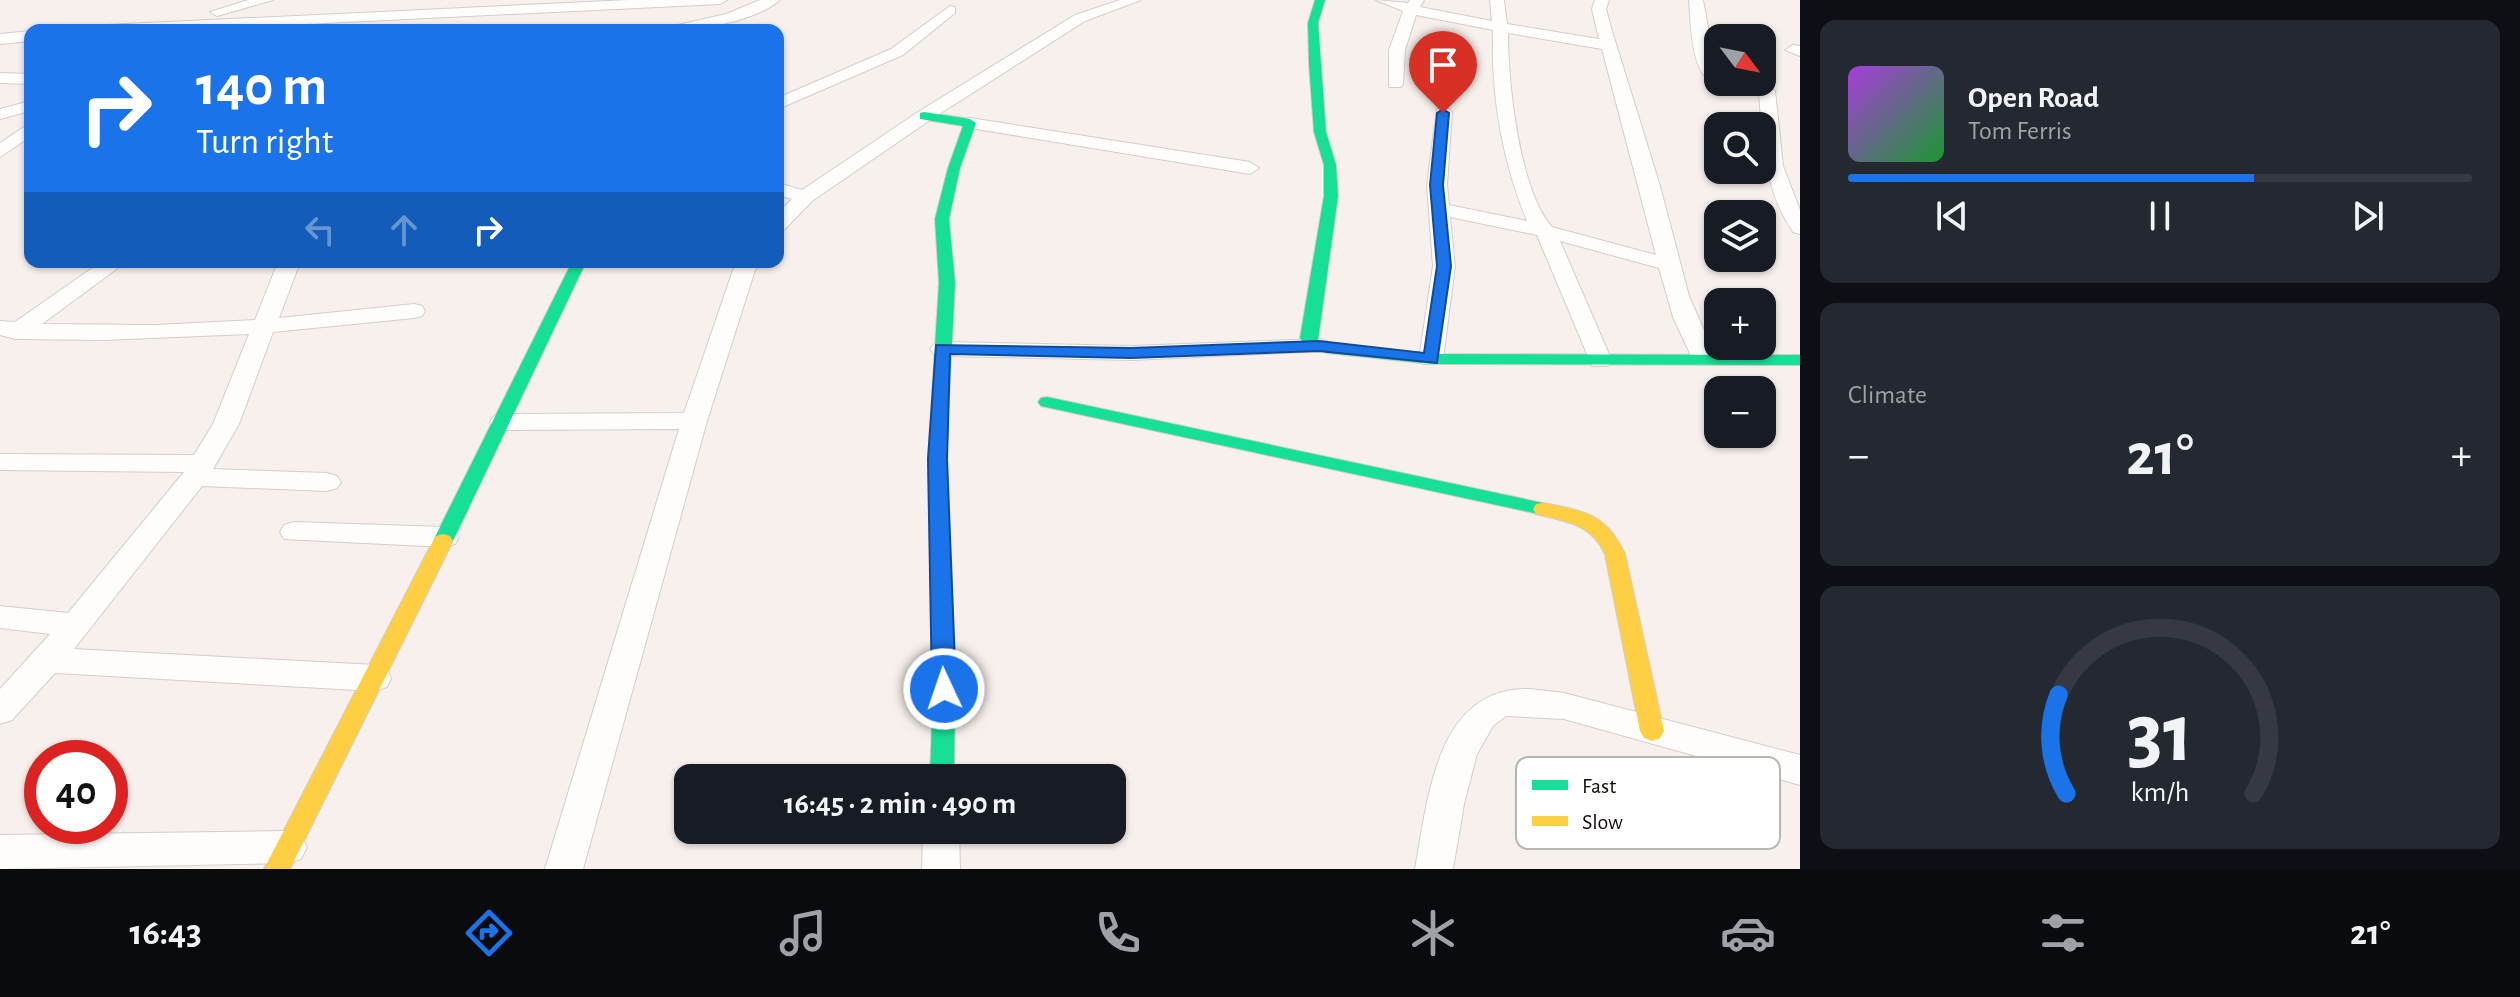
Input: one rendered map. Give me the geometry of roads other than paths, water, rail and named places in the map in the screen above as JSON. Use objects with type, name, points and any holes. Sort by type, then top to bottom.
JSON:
[{"type":"street","points":[[171,24],[266,0]]},
{"type":"street","points":[[203,24],[603,13],[720,0]]},
{"type":"street","points":[[700,24],[731,17],[773,0]]},
{"type":"street","points":[[784,219],[805,197],[924,116],[1080,18],[1134,0]]},
{"type":"street","points":[[1319,346],[1308,338],[1331,196],[1330,165],[1320,132],[1315,64],[1313,23],[1320,0]]},
{"type":"street","points":[[1383,0],[1415,4],[1427,14],[1608,45]]},
{"type":"street","points":[[1497,0],[1496,12],[1501,28],[1500,78],[1519,179],[1537,222],[1545,231],[1600,361]]},
{"type":"street","points":[[1602,0],[1599,9],[1651,189],[1667,264],[1680,309],[1704,358]]},
{"type":"street","points":[[1696,0],[1704,56]]},
{"type":"street","points":[[1395,84],[1397,38],[1415,4]]},
{"type":"street","points":[[784,101],[897,52],[950,10]]},
{"type":"street","points":[[0,39],[24,37]]},
{"type":"street","points":[[0,78],[24,79]]},
{"type":"street","points":[[1767,96],[1774,166],[1784,199],[1800,228]]},
{"type":"street","points":[[0,114],[24,108]]},
{"type":"street","points":[[1431,359],[1444,266],[1437,185],[1443,113]]},
{"type":"street","points":[[924,116],[1250,168]]},
{"type":"street","points":[[942,764],[944,689],[937,459],[947,283],[942,219],[950,180],[970,123]]},
{"type":"street","points":[[0,152],[24,133]]},
{"type":"street","points":[[784,191],[805,197]]},
{"type":"street","points":[[1438,209],[1545,231],[1667,264]]},
{"type":"street","points":[[0,343],[10,328],[105,268]]},
{"type":"street","points":[[0,711],[47,660],[199,471],[226,424],[287,268]]},
{"type":"street","points":[[0,852],[283,858],[503,422],[576,268]]},
{"type":"street","points":[[564,869],[694,421],[746,268]]},
{"type":"street","points":[[10,328],[102,333],[265,327],[414,311]]},
{"type":"street","points":[[942,349],[1131,353],[1319,346],[1431,359],[1705,360]]},
{"type":"street","points":[[1776,360],[1800,360]]},
{"type":"street","points":[[1047,402],[1561,510],[1585,518],[1608,535],[1615,554],[1652,731]]},
{"type":"street","points":[[503,422],[694,421]]},
{"type":"street","points":[[0,462],[199,471],[327,482]]},
{"type":"street","points":[[294,532],[445,537]]},
{"type":"street","points":[[0,617],[74,625]]},
{"type":"street","points":[[47,660],[375,678]]},
{"type":"street","points":[[1434,869],[1454,768],[1477,720],[1496,706],[1524,702],[1564,706],[1751,757]]},
{"type":"street","points":[[1780,765],[1800,770]]},
{"type":"street","points":[[941,844],[941,869]]}]
